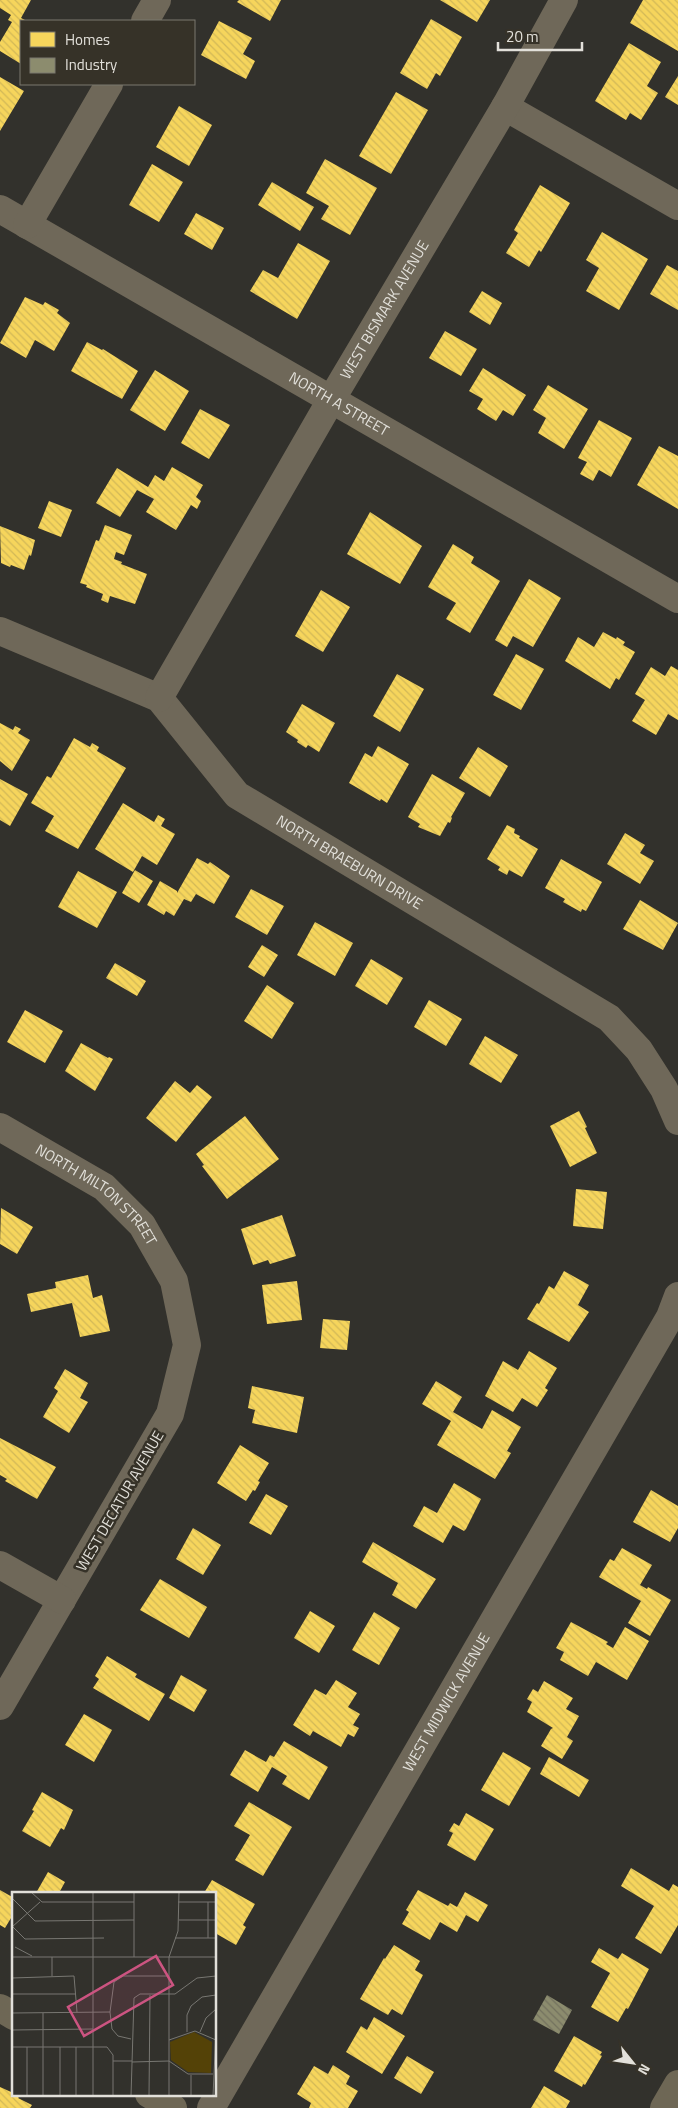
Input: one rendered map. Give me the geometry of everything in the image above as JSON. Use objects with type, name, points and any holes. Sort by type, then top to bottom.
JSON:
[{"type":"main road","points":[[0,2008],[12,2015]]},
{"type":"main road","points":[[664,2108],[678,2084]]},
{"type":"main road","points":[[152,2096],[173,2108]]},
{"type":"street","points":[[145,20],[157,0]]},
{"type":"street","name":"WEST BISMARK AVENUE","points":[[159,698],[331,400],[505,107],[564,0]]},
{"type":"street","points":[[27,225],[108,85]]},
{"type":"street","points":[[505,107],[678,206]]},
{"type":"street","name":"NORTH A STREET","points":[[0,209],[678,599]]},
{"type":"street","name":"NORTH BRAEBURN DRIVE","points":[[0,631],[159,698],[237,795],[609,1018],[640,1050],[664,1089],[678,1121]]},
{"type":"street","name":"NORTH MILTON STREET","points":[[0,1127],[104,1187],[142,1225],[174,1281]]},
{"type":"street","name":"WEST DECATUR AVENUE","points":[[0,1706],[170,1414],[187,1345],[174,1281]]},
{"type":"street","name":"WEST MIDWICK AVENUE","points":[[212,2108],[670,1317],[678,1296]]},
{"type":"street","points":[[0,1565],[62,1600]]},
{"type":"building: Homes","points":[[0,0],[31,0],[21,18],[25,20],[20,20],[20,63],[0,51],[0,42],[12,22],[8,20],[11,15],[0,8]]},
{"type":"building: Homes","points":[[239,0],[281,0],[270,21],[237,2]]},
{"type":"building: Homes","points":[[440,0],[490,0],[477,22]]},
{"type":"building: Homes","points":[[643,0],[678,0],[678,51],[630,23]]},
{"type":"building: Homes","points":[[431,19],[462,37],[440,76],[436,73],[427,89],[400,73]]},
{"type":"building: Homes","points":[[219,21],[252,38],[243,54],[255,61],[246,79],[201,55]]},
{"type":"building: Homes","points":[[629,43],[661,62],[647,86],[658,93],[641,120],[630,113],[626,120],[595,101]]},
{"type":"building: Homes","points":[[678,76],[678,105],[665,97]]},
{"type":"building: Homes","points":[[0,77],[24,91],[0,131]]},
{"type":"building: Homes","points":[[396,92],[428,110],[391,174],[359,156]]},
{"type":"building: Homes","points":[[179,106],[212,125],[189,166],[156,147]]},
{"type":"building: Homes","points":[[325,159],[377,188],[350,235],[321,219],[329,206],[306,193]]},
{"type":"building: Homes","points":[[152,164],[183,182],[159,222],[129,205]]},
{"type":"building: Homes","points":[[272,182],[314,207],[300,231],[258,205]]},
{"type":"building: Homes","points":[[540,185],[570,203],[541,252],[539,250],[529,267],[506,253],[518,233],[514,230]]},
{"type":"building: Homes","points":[[196,213],[224,228],[212,250],[184,234]]},
{"type":"building: Homes","points":[[602,232],[648,259],[619,310],[586,291],[599,268],[586,260]]},
{"type":"building: Homes","points":[[298,243],[330,261],[297,319],[250,291],[263,270],[278,278]]},
{"type":"building: Homes","points":[[667,265],[678,271],[678,310],[650,294]]},
{"type":"building: Homes","points":[[482,291],[502,303],[490,325],[469,312]]},
{"type":"building: Homes","points":[[25,297],[43,305],[45,302],[59,310],[57,313],[70,323],[54,351],[35,340],[26,358],[0,343]]},
{"type":"building: Homes","points":[[445,331],[477,349],[461,376],[429,358]]},
{"type":"building: Homes","points":[[87,342],[103,349],[138,371],[122,399],[71,371]]},
{"type":"building: Homes","points":[[483,368],[526,395],[513,416],[503,410],[496,421],[477,409],[483,399],[469,391]]},
{"type":"building: Homes","points":[[155,370],[189,391],[165,431],[130,410]]},
{"type":"building: Homes","points":[[548,385],[588,409],[564,449],[538,433],[546,418],[533,410]]},
{"type":"building: Homes","points":[[200,409],[230,425],[209,459],[181,443]]},
{"type":"building: Homes","points":[[599,420],[632,438],[611,477],[599,470],[593,481],[580,474],[587,462],[578,458]]},
{"type":"building: Homes","points":[[659,446],[678,456],[678,509],[637,485]]},
{"type":"building: Homes","points":[[172,467],[203,485],[196,497],[201,501],[197,509],[191,505],[176,530],[146,512],[154,499],[137,490],[120,517],[96,503],[117,468],[148,487],[155,475],[164,481]]},
{"type":"building: Homes","points":[[49,501],[72,510],[61,537],[38,528]]},
{"type":"building: Homes","points":[[370,512],[422,546],[400,584],[347,554]]},
{"type":"building: Homes","points":[[105,525],[132,535],[124,555],[116,552],[114,559],[122,562],[121,564],[147,574],[135,604],[110,596],[108,603],[101,600],[103,594],[80,583],[96,540],[99,541]]},
{"type":"building: Homes","points":[[0,526],[35,540],[31,556],[29,555],[24,570],[1,563]]},
{"type":"building: Homes","points":[[453,544],[474,557],[471,563],[500,581],[470,633],[446,619],[456,603],[428,587]]},
{"type":"building: Homes","points":[[529,579],[561,598],[533,647],[513,636],[507,647],[495,640]]},
{"type":"building: Homes","points":[[321,590],[350,607],[323,652],[295,636]]},
{"type":"building: Homes","points":[[603,632],[625,642],[623,645],[635,652],[619,680],[616,678],[610,689],[565,661],[578,637],[594,647]]},
{"type":"building: Homes","points":[[516,654],[544,669],[521,710],[493,695]]},
{"type":"building: Homes","points":[[671,666],[678,670],[678,720],[668,714],[656,735],[632,721],[645,700],[635,694],[651,667],[665,676]]},
{"type":"building: Homes","points":[[397,674],[424,689],[400,732],[373,716]]},
{"type":"building: Homes","points":[[302,704],[335,723],[319,752],[308,745],[306,748],[286,732]]},
{"type":"building: Homes","points":[[0,723],[13,730],[15,726],[21,729],[18,733],[30,740],[12,771],[0,761]]},
{"type":"building: Homes","points":[[74,738],[90,747],[92,743],[99,747],[97,751],[126,768],[78,849],[45,831],[54,816],[31,803],[47,776],[51,778]]},
{"type":"building: Homes","points":[[378,746],[409,764],[387,803],[349,783],[365,753],[372,757]]},
{"type":"building: Homes","points":[[478,747],[508,766],[490,797],[459,778]]},
{"type":"building: Homes","points":[[432,774],[465,793],[451,817],[450,823],[448,822],[440,836],[418,827],[420,824],[408,817]]},
{"type":"building: Homes","points":[[0,779],[28,794],[10,826],[0,820]]},
{"type":"building: Homes","points":[[123,803],[154,822],[158,815],[165,819],[161,826],[175,834],[157,865],[142,856],[133,872],[95,849]]},
{"type":"building: Homes","points":[[507,825],[515,829],[514,833],[520,836],[519,838],[538,849],[522,877],[509,870],[507,875],[498,870],[500,867],[487,859]]},
{"type":"building: Homes","points":[[625,833],[645,845],[640,853],[654,861],[640,884],[607,864]]},
{"type":"building: Homes","points":[[197,858],[208,864],[210,862],[230,876],[214,904],[196,894],[191,902],[184,899],[174,916],[166,911],[164,915],[147,905],[160,881],[177,891],[177,893]]},
{"type":"building: Homes","points":[[561,859],[602,882],[586,911],[582,909],[581,912],[563,902],[565,899],[545,888]]},
{"type":"building: Homes","points":[[135,870],[153,881],[139,903],[122,893]]},
{"type":"building: Homes","points":[[78,871],[117,892],[97,928],[58,907]]},
{"type":"building: Homes","points":[[251,889],[284,906],[267,935],[235,917]]},
{"type":"building: Homes","points":[[640,900],[678,923],[663,950],[623,929]]},
{"type":"building: Homes","points":[[315,922],[353,943],[335,976],[297,955]]},
{"type":"building: Homes","points":[[262,945],[278,955],[264,977],[248,967]]},
{"type":"building: Homes","points":[[371,959],[403,978],[387,1005],[355,986]]},
{"type":"building: Homes","points":[[115,963],[146,981],[137,996],[106,978]]},
{"type":"building: Homes","points":[[267,985],[294,1003],[272,1039],[244,1021]]},
{"type":"building: Homes","points":[[429,1000],[462,1019],[446,1046],[414,1027]]},
{"type":"building: Homes","points":[[25,1010],[63,1031],[45,1063],[7,1042]]},
{"type":"building: Homes","points":[[485,1036],[518,1055],[501,1083],[469,1064]]},
{"type":"building: Homes","points":[[81,1043],[113,1059],[95,1091],[65,1071]]},
{"type":"building: Homes","points":[[175,1081],[190,1093],[197,1085],[212,1097],[176,1142],[146,1118]]},
{"type":"building: Homes","points":[[579,1111],[597,1153],[570,1167],[550,1126]]},
{"type":"building: Homes","points":[[245,1116],[279,1159],[227,1199],[202,1166],[204,1165],[196,1154]]},
{"type":"building: Homes","points":[[576,1189],[607,1192],[603,1229],[573,1226]]},
{"type":"building: Homes","points":[[1,1208],[33,1227],[17,1254],[0,1244]]},
{"type":"building: Homes","points":[[282,1215],[296,1256],[270,1264],[268,1260],[253,1265],[241,1229]]},
{"type":"building: Homes","points":[[564,1271],[589,1285],[578,1305],[589,1312],[569,1342],[527,1319],[537,1303],[539,1304],[549,1286],[554,1289]]},
{"type":"building: Homes","points":[[88,1275],[93,1298],[102,1295],[110,1331],[80,1337],[72,1303],[31,1312],[27,1294],[56,1288],[55,1282]]},
{"type":"building: Homes","points":[[297,1281],[302,1320],[267,1324],[262,1285]]},
{"type":"building: Homes","points":[[323,1319],[350,1321],[347,1350],[320,1348]]},
{"type":"building: Homes","points":[[529,1351],[557,1368],[545,1388],[548,1390],[537,1407],[522,1398],[513,1412],[485,1396],[503,1361],[518,1370]]},
{"type":"building: Homes","points":[[65,1369],[88,1383],[80,1398],[88,1402],[69,1433],[43,1417],[58,1391],[54,1388]]},
{"type":"building: Homes","points":[[436,1381],[462,1397],[453,1412],[482,1429],[492,1410],[521,1427],[507,1451],[511,1453],[495,1479],[437,1445],[451,1421],[422,1404]]},
{"type":"building: Homes","points":[[252,1386],[304,1397],[297,1433],[252,1423],[255,1410],[248,1408]]},
{"type":"building: Homes","points":[[0,1438],[56,1467],[37,1499],[5,1481],[7,1479],[0,1475]]},
{"type":"building: Homes","points":[[240,1445],[269,1463],[258,1481],[260,1482],[255,1491],[253,1490],[246,1501],[217,1483]]},
{"type":"building: Homes","points":[[454,1483],[481,1499],[466,1529],[464,1531],[453,1525],[443,1543],[413,1526],[424,1506],[437,1513]]},
{"type":"building: Homes","points":[[651,1490],[678,1506],[678,1528],[670,1542],[633,1522]]},
{"type":"building: Homes","points":[[266,1494],[288,1506],[271,1535],[249,1523]]},
{"type":"building: Homes","points":[[193,1528],[221,1545],[203,1575],[176,1559]]},
{"type":"building: Homes","points":[[373,1542],[436,1579],[416,1609],[392,1595],[398,1583],[362,1562]]},
{"type":"building: Homes","points":[[622,1548],[652,1565],[640,1585],[647,1589],[648,1587],[671,1600],[650,1636],[628,1623],[641,1601],[599,1577],[610,1559],[614,1561]]},
{"type":"building: Homes","points":[[160,1579],[207,1607],[189,1638],[140,1610]]},
{"type":"building: Homes","points":[[310,1611],[335,1626],[319,1653],[294,1638]]},
{"type":"building: Homes","points":[[374,1612],[400,1628],[379,1665],[352,1650]]},
{"type":"building: Homes","points":[[571,1622],[608,1642],[606,1644],[613,1648],[625,1627],[649,1641],[627,1680],[596,1662],[588,1676],[560,1660],[564,1652],[556,1648]]},
{"type":"building: Homes","points":[[107,1656],[137,1674],[135,1677],[165,1694],[149,1721],[93,1688],[99,1679],[95,1676]]},
{"type":"building: Homes","points":[[181,1675],[207,1690],[194,1712],[169,1698]]},
{"type":"building: Homes","points":[[336,1680],[357,1693],[348,1707],[360,1714],[353,1725],[359,1728],[354,1737],[348,1734],[341,1747],[313,1731],[310,1736],[293,1725],[315,1689],[326,1695]]},
{"type":"building: Homes","points":[[544,1681],[573,1698],[566,1709],[579,1716],[567,1737],[573,1741],[562,1759],[541,1746],[553,1728],[527,1712],[532,1702],[527,1699],[533,1689],[538,1692]]},
{"type":"building: Homes","points":[[84,1714],[112,1730],[94,1762],[65,1745]]},
{"type":"building: Homes","points":[[284,1741],[328,1767],[309,1800],[282,1784],[287,1776],[272,1767],[258,1792],[230,1775],[245,1750],[266,1762],[270,1755],[274,1757]]},
{"type":"building: Homes","points":[[503,1752],[531,1768],[509,1806],[481,1790]]},
{"type":"building: Homes","points":[[549,1757],[589,1780],[579,1797],[540,1774]]},
{"type":"building: Homes","points":[[42,1792],[73,1810],[64,1830],[61,1828],[50,1847],[22,1831],[34,1811],[32,1810]]},
{"type":"building: Homes","points":[[249,1802],[292,1827],[263,1876],[235,1860],[250,1835],[234,1826]]},
{"type":"building: Homes","points":[[466,1813],[494,1829],[475,1861],[447,1845],[453,1833],[449,1831],[454,1823],[459,1826]]},
{"type":"building: Homes","points":[[631,1868],[669,1891],[673,1884],[678,1887],[678,1925],[661,1954],[635,1938],[654,1906],[621,1886]]},
{"type":"building: Homes","points":[[48,1872],[65,1882],[60,1892],[37,1892]]},
{"type":"building: Homes","points":[[212,1880],[255,1904],[243,1925],[246,1927],[236,1945],[216,1934],[216,1892],[205,1892]]},
{"type":"building: Homes","points":[[0,1890],[12,1897],[12,1916],[5,1928],[0,1925]]},
{"type":"building: Homes","points":[[418,1890],[448,1906],[450,1903],[457,1907],[465,1892],[488,1905],[478,1922],[466,1915],[457,1932],[440,1922],[430,1940],[402,1924],[409,1912],[406,1910]]},
{"type":"building: Homes","points":[[394,1945],[420,1961],[415,1970],[423,1975],[402,2015],[392,2009],[388,2015],[360,1999],[384,1958]]},
{"type":"building: Homes","points":[[599,1948],[618,1959],[622,1953],[649,1969],[628,2009],[626,2008],[618,2022],[591,2007],[610,1973],[591,1962]]},
{"type":"building: Homes","points":[[374,2017],[405,2036],[382,2074],[346,2052],[361,2026],[367,2030]]},
{"type":"building: Homes","points":[[574,2036],[602,2052],[600,2055],[602,2056],[582,2087],[554,2071]]},
{"type":"building: Homes","points":[[407,2056],[434,2072],[421,2094],[394,2078]]},
{"type":"building: Homes","points":[[333,2065],[350,2076],[346,2084],[358,2091],[348,2108],[309,2108],[311,2103],[297,2094],[314,2066],[328,2074]]},
{"type":"building: Homes","points":[[544,2086],[570,2101],[566,2108],[531,2108]]},
{"type":"building: Homes","points":[[0,2087],[12,2092],[12,2096],[20,2096],[18,2098],[32,2105],[30,2108],[0,2108]]},
{"type":"building: Industry","points":[[547,1995],[572,2010],[559,2034],[533,2020]]}]
